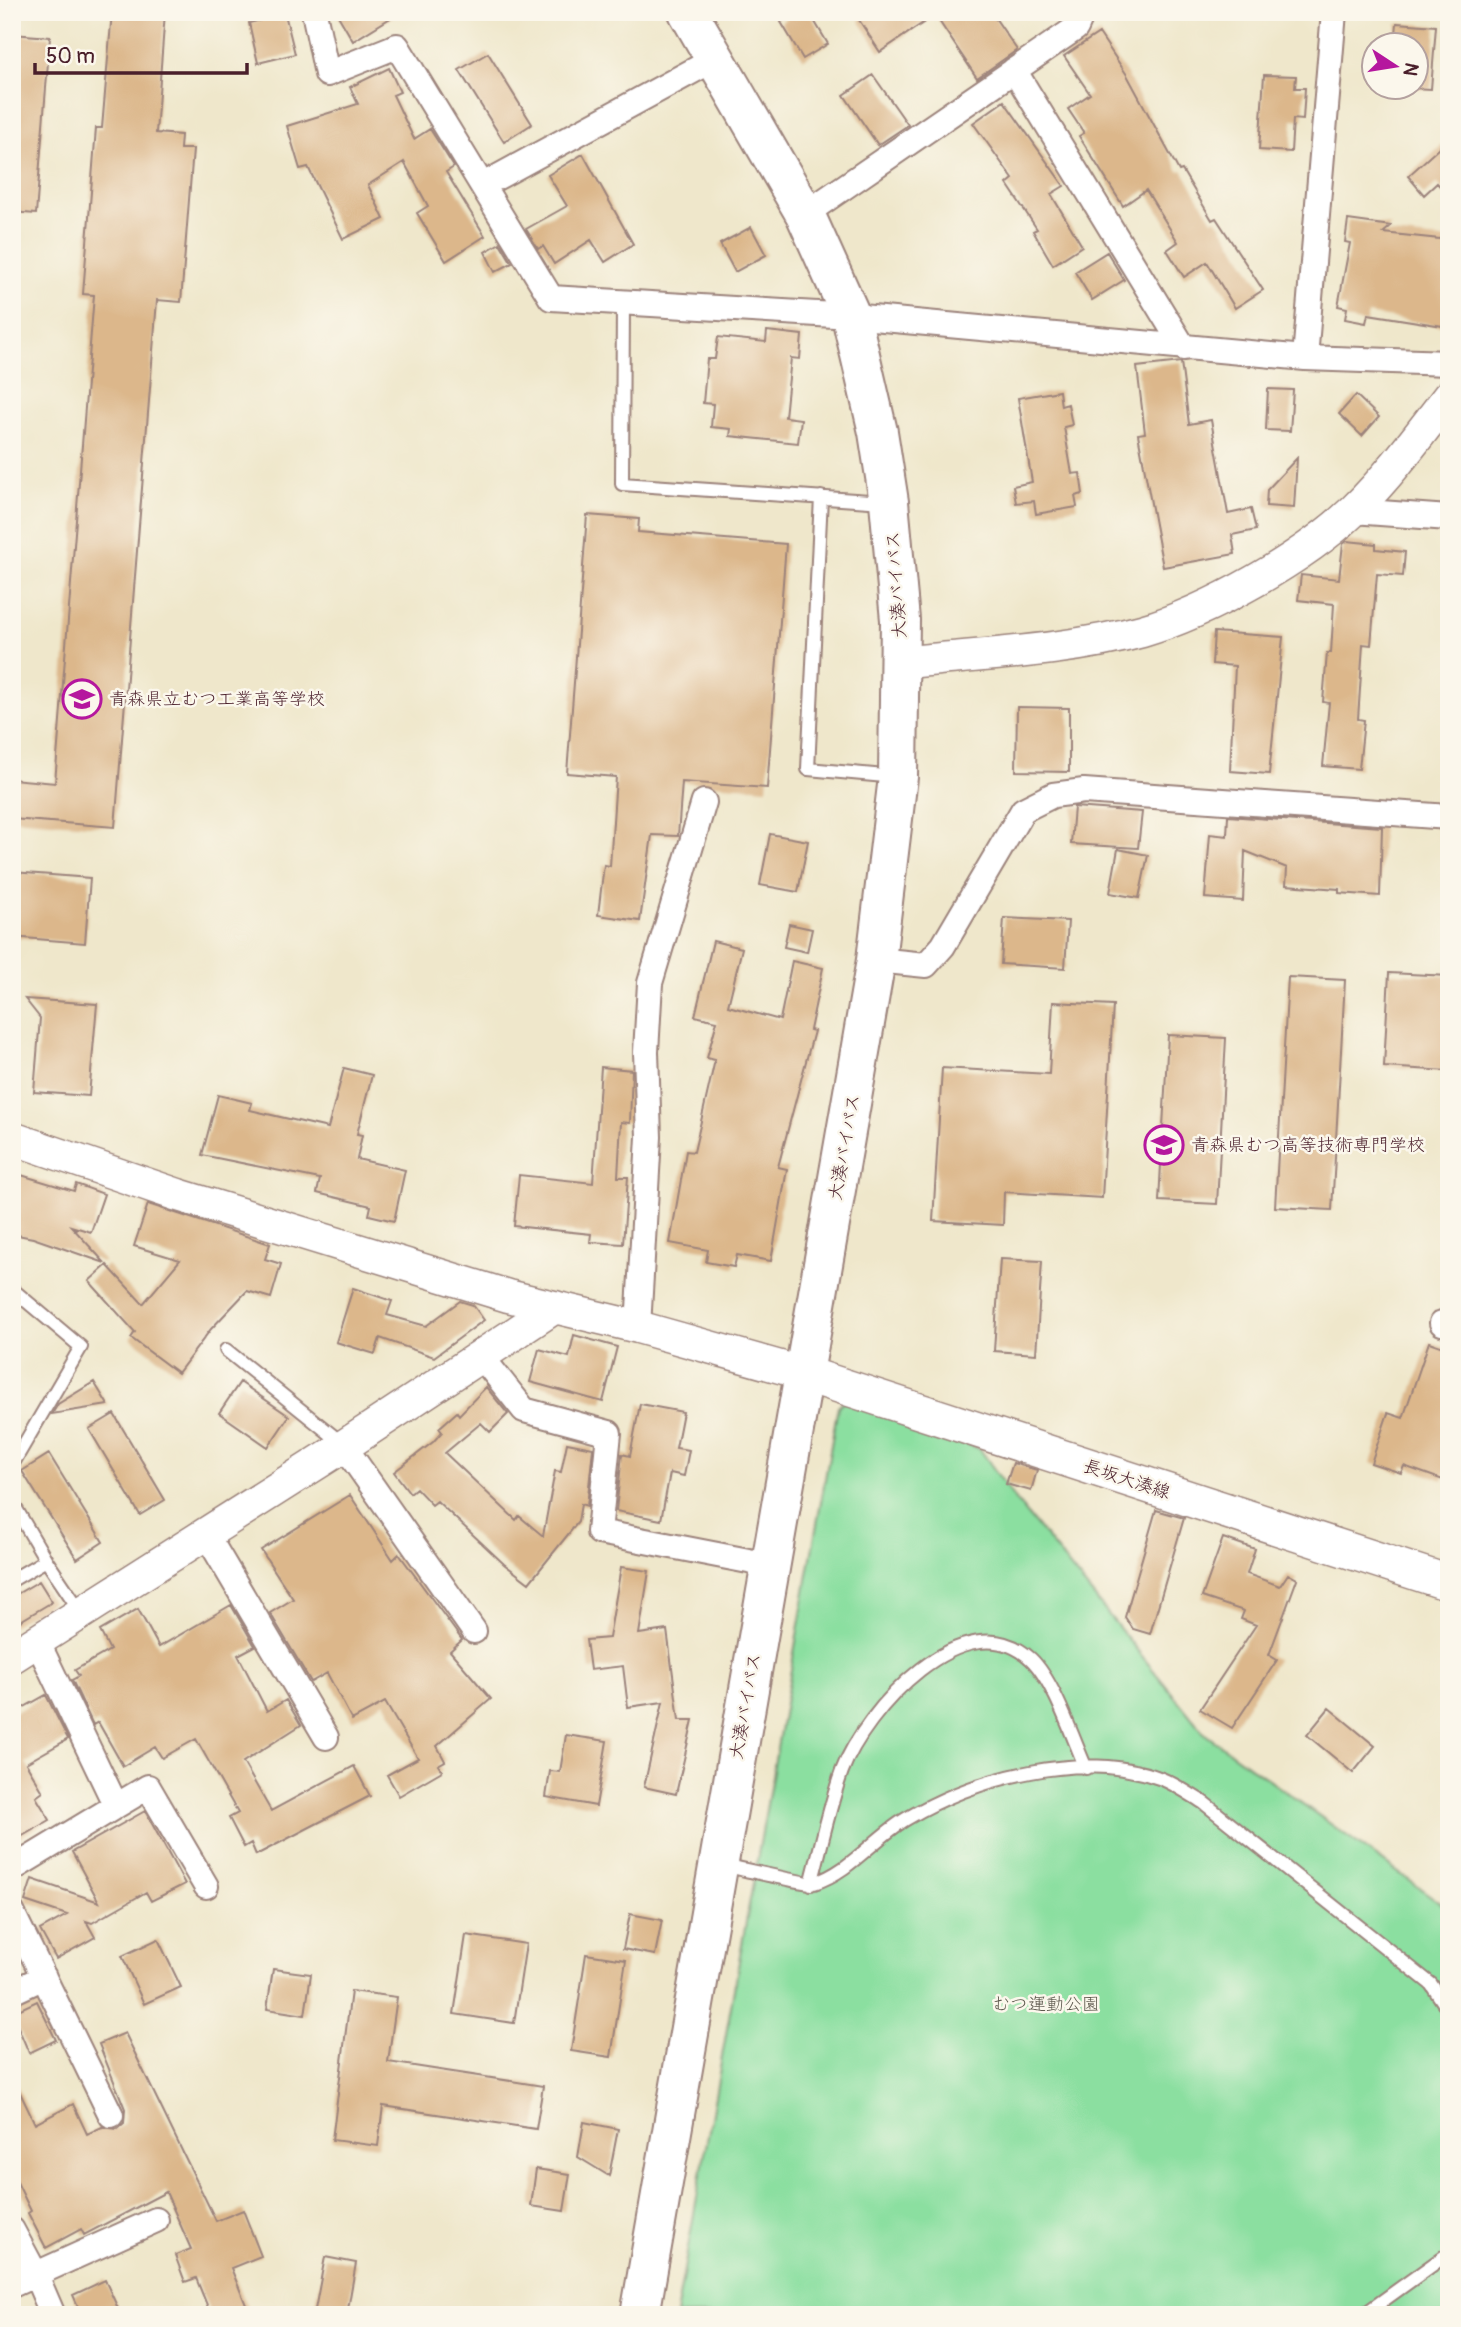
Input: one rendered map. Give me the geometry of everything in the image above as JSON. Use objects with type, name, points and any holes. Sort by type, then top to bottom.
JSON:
[{"type":"highway","name":"大湊バイパス","points":[[640,2315],[876,960],[898,777],[900,620],[889,502],[878,432],[851,316],[805,214],[713,60],[688,12]]},
{"type":"main road","name":"長坂大湊線","points":[[805,1374],[1449,1583]]},
{"type":"street","points":[[314,12],[327,74],[397,46],[551,298],[851,316],[1305,358],[1449,363]]},
{"type":"street","points":[[805,214],[1076,28],[1083,12]]},
{"type":"street","points":[[1305,358],[1334,12]]},
{"type":"street","points":[[483,185],[713,60]]},
{"type":"street","points":[[1014,70],[1184,348]]},
{"type":"street","points":[[900,663],[1070,645],[1143,631],[1199,610],[1248,585],[1353,511],[1409,448],[1449,396]]},
{"type":"street","points":[[1353,511],[1449,518]]},
{"type":"street","points":[[876,960],[926,965],[943,946],[1023,810],[1053,795],[1084,791],[1449,817]]},
{"type":"street","points":[[638,1326],[649,1137],[646,1052],[650,983],[704,802]]},
{"type":"street","points":[[12,1138],[178,1195],[555,1307],[638,1326],[805,1374]]},
{"type":"street","points":[[116,1806],[25,1649],[344,1446],[555,1307]]},
{"type":"street","points":[[481,1356],[524,1410],[609,1433],[599,1532],[769,1565]]},
{"type":"street","points":[[344,1446],[474,1632]]},
{"type":"street","points":[[206,1534],[326,1737]]},
{"type":"street","points":[[12,1869],[148,1787],[206,1886]]},
{"type":"street","points":[[12,1912],[111,2115]]},
{"type":"street","points":[[12,1992],[44,1978]]},
{"type":"street","points":[[12,2285],[156,2220]]},
{"type":"street","points":[[12,2230],[36,2273],[53,2315]]},
{"type":"lane","points":[[623,302],[622,484],[889,502]]},
{"type":"lane","points":[[821,497],[808,769],[898,777]]},
{"type":"lane","points":[[12,1289],[81,1347],[12,1465]]},
{"type":"lane","points":[[226,1350],[344,1446]]},
{"type":"lane","points":[[12,1502],[46,1560],[82,1613]]},
{"type":"lane","points":[[12,1580],[46,1560]]},
{"type":"lane","points":[[811,1884],[842,1770],[860,1737],[887,1701],[920,1670],[953,1649],[978,1641],[1005,1643],[1031,1660],[1056,1699],[1086,1769]]},
{"type":"lane","points":[[718,1865],[754,1870],[811,1884],[838,1873],[904,1820],[951,1795],[997,1778],[1057,1768],[1118,1769],[1163,1779],[1204,1803],[1431,1984],[1449,2011]]},
{"type":"lane","points":[[1363,2315],[1449,2253]]},
{"type":"green space","name":"むつ運動公園","points":[[849,1396],[980,1449],[1014,1498],[1205,1734],[1449,1909],[1449,2315],[676,2315],[838,1406]]},
{"type":"building","points":[[112,12],[165,12],[156,133],[181,135],[180,149],[193,149],[181,302],[157,300],[115,827],[12,819],[12,779],[55,783],[94,295],[83,294],[96,128],[102,128]]},
{"type":"building","points":[[336,12],[400,12],[353,41]]},
{"type":"building","points":[[797,12],[809,12],[828,44],[803,59],[781,22]]},
{"type":"building","points":[[871,12],[991,12],[1017,50],[977,78],[935,15],[880,52],[859,20]]},
{"type":"building","points":[[285,14],[295,54],[258,63],[249,23]]},
{"type":"building","points":[[1397,23],[1436,26],[1431,89],[1430,32],[1396,32]]},
{"type":"building","points":[[1099,33],[1127,75],[1179,171],[1182,170],[1212,220],[1216,218],[1263,290],[1235,308],[1207,262],[1184,277],[1167,250],[1178,242],[1146,190],[1123,206],[1079,136],[1084,133],[1068,109],[1090,94],[1064,56]]},
{"type":"building","points":[[12,34],[50,37],[36,214],[12,212]]},
{"type":"building","points":[[488,53],[532,124],[504,142],[459,70]]},
{"type":"building","points":[[389,68],[400,92],[393,95],[414,139],[430,129],[454,167],[446,172],[485,236],[446,261],[417,213],[428,206],[404,162],[368,185],[384,219],[343,239],[308,167],[300,169],[287,126],[358,104],[350,87]]},
{"type":"building","points":[[873,75],[908,125],[878,145],[844,95]]},
{"type":"building","points":[[1264,75],[1296,76],[1295,88],[1305,88],[1303,120],[1293,119],[1291,152],[1259,150]]},
{"type":"building","points":[[1004,101],[1064,186],[1051,194],[1082,246],[1053,265],[1033,231],[1037,229],[1007,184],[1013,179],[973,123]]},
{"type":"building","points":[[1449,139],[1449,196],[1437,183],[1424,195],[1408,176]]},
{"type":"building","points":[[583,154],[633,244],[605,262],[591,240],[554,264],[543,246],[538,249],[526,229],[567,206],[548,175]]},
{"type":"building","points":[[1348,220],[1391,226],[1383,233],[1449,240],[1449,327],[1368,314],[1366,323],[1345,319],[1347,308],[1338,306],[1350,243],[1345,242]]},
{"type":"building","points":[[751,227],[766,255],[735,272],[720,244]]},
{"type":"building","points":[[500,243],[512,263],[495,272],[485,252]]},
{"type":"building","points":[[1107,252],[1124,280],[1092,300],[1075,272]]},
{"type":"building","points":[[767,331],[802,335],[800,359],[791,358],[785,417],[801,419],[798,443],[730,436],[731,429],[711,427],[713,404],[703,403],[707,359],[715,359],[718,337],[766,342]]},
{"type":"building","points":[[1181,362],[1189,424],[1211,420],[1228,514],[1251,509],[1256,530],[1232,535],[1235,554],[1163,567],[1138,434],[1145,433],[1137,367]]},
{"type":"building","points":[[1268,389],[1293,390],[1290,431],[1266,430]]},
{"type":"building","points":[[1059,391],[1061,406],[1068,404],[1072,425],[1064,427],[1072,474],[1080,473],[1083,494],[1075,496],[1077,507],[1036,514],[1034,501],[1016,503],[1013,486],[1032,482],[1018,398]]},
{"type":"building","points":[[1356,395],[1379,417],[1362,436],[1339,414]]},
{"type":"building","points":[[1297,458],[1294,508],[1266,506],[1267,490]]},
{"type":"building","points":[[587,515],[639,519],[638,532],[786,544],[767,788],[682,782],[678,836],[652,835],[640,921],[598,915],[604,865],[610,866],[616,777],[567,773]]},
{"type":"building","points":[[1347,541],[1376,544],[1376,549],[1405,552],[1403,576],[1377,574],[1371,645],[1363,644],[1358,719],[1364,720],[1359,769],[1323,766],[1329,703],[1323,702],[1327,653],[1331,653],[1334,604],[1298,600],[1301,575],[1339,579],[1343,544]]},
{"type":"building","points":[[1214,632],[1283,637],[1269,774],[1230,771],[1235,666],[1212,664]]},
{"type":"building","points":[[1017,707],[1069,708],[1069,772],[1016,771]]},
{"type":"building","points":[[1074,807],[1142,812],[1138,848],[1071,844]]},
{"type":"building","points":[[1228,816],[1382,827],[1380,896],[1339,893],[1339,889],[1286,885],[1287,868],[1245,851],[1243,901],[1205,898],[1210,834],[1227,836]]},
{"type":"building","points":[[770,834],[808,841],[798,892],[760,885]]},
{"type":"building","points":[[1118,849],[1148,855],[1139,898],[1110,893]]},
{"type":"building","points":[[12,872],[90,878],[85,943],[12,937]]},
{"type":"building","points":[[1004,918],[1068,921],[1065,968],[1001,964]]},
{"type":"building","points":[[789,924],[812,929],[807,952],[784,947]]},
{"type":"building","points":[[713,941],[742,948],[728,1006],[780,1020],[792,961],[823,968],[810,1030],[814,1031],[778,1167],[787,1169],[771,1261],[737,1255],[734,1267],[706,1262],[708,1250],[670,1243],[686,1151],[694,1152],[715,1060],[707,1058],[717,1021],[695,1016]]},
{"type":"building","points":[[1389,973],[1449,976],[1449,1071],[1384,1067]]},
{"type":"building","points":[[1288,977],[1345,980],[1332,1210],[1275,1207]]},
{"type":"building","points":[[25,999],[97,1004],[89,1096],[34,1092],[40,1018]]},
{"type":"building","points":[[1053,1002],[1113,1005],[1102,1198],[1004,1192],[1003,1225],[933,1221],[942,1068],[1049,1074]]},
{"type":"building","points":[[1168,1035],[1226,1038],[1217,1204],[1159,1201]]},
{"type":"building","points":[[601,1067],[632,1070],[630,1123],[621,1122],[618,1177],[628,1177],[623,1244],[590,1242],[591,1234],[514,1226],[519,1175],[593,1183]]},
{"type":"building","points":[[344,1068],[372,1075],[357,1134],[362,1135],[357,1159],[405,1170],[394,1221],[369,1215],[371,1206],[317,1193],[320,1179],[202,1155],[218,1095],[252,1103],[250,1110],[328,1128]]},
{"type":"building","points":[[21,1175],[74,1191],[76,1184],[104,1194],[91,1232],[71,1226],[105,1263],[33,1238],[12,1234],[12,1205]]},
{"type":"building","points":[[148,1204],[270,1244],[265,1259],[281,1264],[271,1298],[247,1291],[211,1329],[178,1373],[131,1338],[135,1332],[89,1281],[107,1265],[143,1304],[180,1260],[134,1246]]},
{"type":"building","points":[[1000,1259],[1042,1261],[1036,1354],[994,1351]]},
{"type":"building","points":[[353,1288],[392,1301],[387,1315],[426,1326],[460,1301],[473,1305],[484,1320],[434,1357],[380,1338],[375,1354],[336,1342]]},
{"type":"building","points":[[574,1335],[617,1347],[603,1402],[530,1382],[539,1349],[569,1357]]},
{"type":"building","points":[[1429,1342],[1449,1349],[1449,1462],[1443,1480],[1404,1466],[1401,1473],[1371,1463],[1388,1413],[1403,1418]]},
{"type":"building","points":[[94,1382],[108,1405],[52,1414],[58,1404]]},
{"type":"building","points":[[240,1382],[289,1416],[268,1447],[219,1413]]},
{"type":"building","points":[[486,1387],[508,1414],[490,1432],[481,1423],[445,1453],[516,1520],[519,1516],[543,1536],[555,1471],[561,1472],[567,1443],[593,1448],[587,1506],[581,1504],[578,1522],[529,1583],[504,1564],[437,1501],[432,1505],[416,1488],[410,1493],[394,1472],[433,1442],[442,1432],[439,1428],[457,1412],[459,1415]]},
{"type":"building","points":[[640,1404],[683,1412],[676,1448],[689,1450],[684,1476],[670,1473],[661,1520],[616,1511],[622,1454],[630,1456]]},
{"type":"building","points":[[114,1414],[165,1500],[140,1515],[89,1429]]},
{"type":"building","points":[[49,1454],[103,1542],[77,1559],[22,1471]]},
{"type":"building","points":[[1013,1463],[1037,1470],[1031,1491],[1006,1484]]},
{"type":"building","points":[[350,1495],[393,1560],[399,1554],[462,1640],[450,1651],[491,1699],[437,1746],[445,1761],[438,1765],[442,1771],[399,1796],[387,1775],[418,1758],[385,1702],[352,1720],[327,1673],[311,1682],[270,1613],[293,1599],[261,1550]]},
{"type":"building","points":[[1156,1510],[1184,1518],[1150,1634],[1133,1629],[1125,1617]]},
{"type":"building","points":[[1223,1538],[1255,1549],[1247,1574],[1280,1586],[1288,1574],[1297,1579],[1269,1655],[1277,1660],[1232,1728],[1200,1709],[1256,1625],[1241,1619],[1244,1611],[1202,1597]]},
{"type":"building","points":[[621,1567],[649,1571],[639,1634],[667,1630],[679,1720],[693,1720],[676,1794],[644,1787],[663,1702],[628,1707],[623,1666],[590,1670],[586,1640],[609,1638]]},
{"type":"building","points":[[39,1581],[52,1602],[12,1626],[12,1597]]},
{"type":"building","points":[[231,1605],[255,1646],[238,1655],[267,1711],[286,1700],[301,1725],[243,1762],[271,1811],[354,1766],[370,1796],[256,1855],[251,1843],[244,1847],[229,1818],[238,1813],[196,1739],[162,1758],[155,1747],[123,1766],[98,1722],[93,1725],[72,1680],[79,1676],[75,1670],[110,1650],[100,1631],[138,1609],[159,1647]]},
{"type":"building","points":[[46,1695],[68,1739],[26,1763],[43,1792],[36,1797],[50,1820],[12,1842],[12,1714]]},
{"type":"building","points":[[1329,1708],[1375,1746],[1353,1773],[1307,1735]]},
{"type":"building","points":[[566,1735],[607,1741],[596,1806],[546,1797],[550,1771],[560,1772]]},
{"type":"building","points":[[145,1811],[185,1884],[151,1901],[146,1892],[92,1923],[86,1921],[95,1937],[56,1959],[40,1930],[67,1915],[25,1901],[32,1879],[99,1902],[72,1852]]},
{"type":"building","points":[[630,1914],[662,1920],[655,1955],[623,1949]]},
{"type":"building","points":[[466,1935],[526,1944],[514,2023],[454,2014]]},
{"type":"building","points":[[158,1939],[181,1987],[144,2004],[122,1956]]},
{"type":"building","points":[[586,1954],[626,1960],[611,2057],[571,2051]]},
{"type":"building","points":[[273,1969],[311,1974],[305,2015],[267,2009]]},
{"type":"building","points":[[351,1991],[397,1997],[388,2062],[543,2086],[536,2129],[383,2106],[378,2146],[332,2140]]},
{"type":"building","points":[[37,2001],[56,2040],[29,2053],[12,2013]]},
{"type":"building","points":[[125,2033],[216,2221],[243,2210],[261,2256],[231,2268],[250,2315],[211,2315],[196,2278],[185,2282],[175,2255],[191,2249],[166,2192],[84,2235],[81,2229],[46,2248],[28,2213],[31,2211],[12,2172],[12,2076],[35,2124],[73,2104],[87,2134],[102,2127],[117,2129],[124,2123],[125,2109],[99,2044]]},
{"type":"building","points":[[584,2122],[618,2129],[609,2176],[578,2157]]},
{"type":"building","points":[[536,2169],[570,2174],[564,2211],[531,2206]]},
{"type":"building","points":[[325,2257],[356,2263],[347,2315],[314,2315]]},
{"type":"building","points":[[105,2280],[121,2315],[82,2315],[73,2295]]},
{"type":"place","name":"青森県立むつ工業高等学校","points":[[82,699]]},
{"type":"place","name":"青森県むつ高等技術専門学校","points":[[1164,1145]]}]
